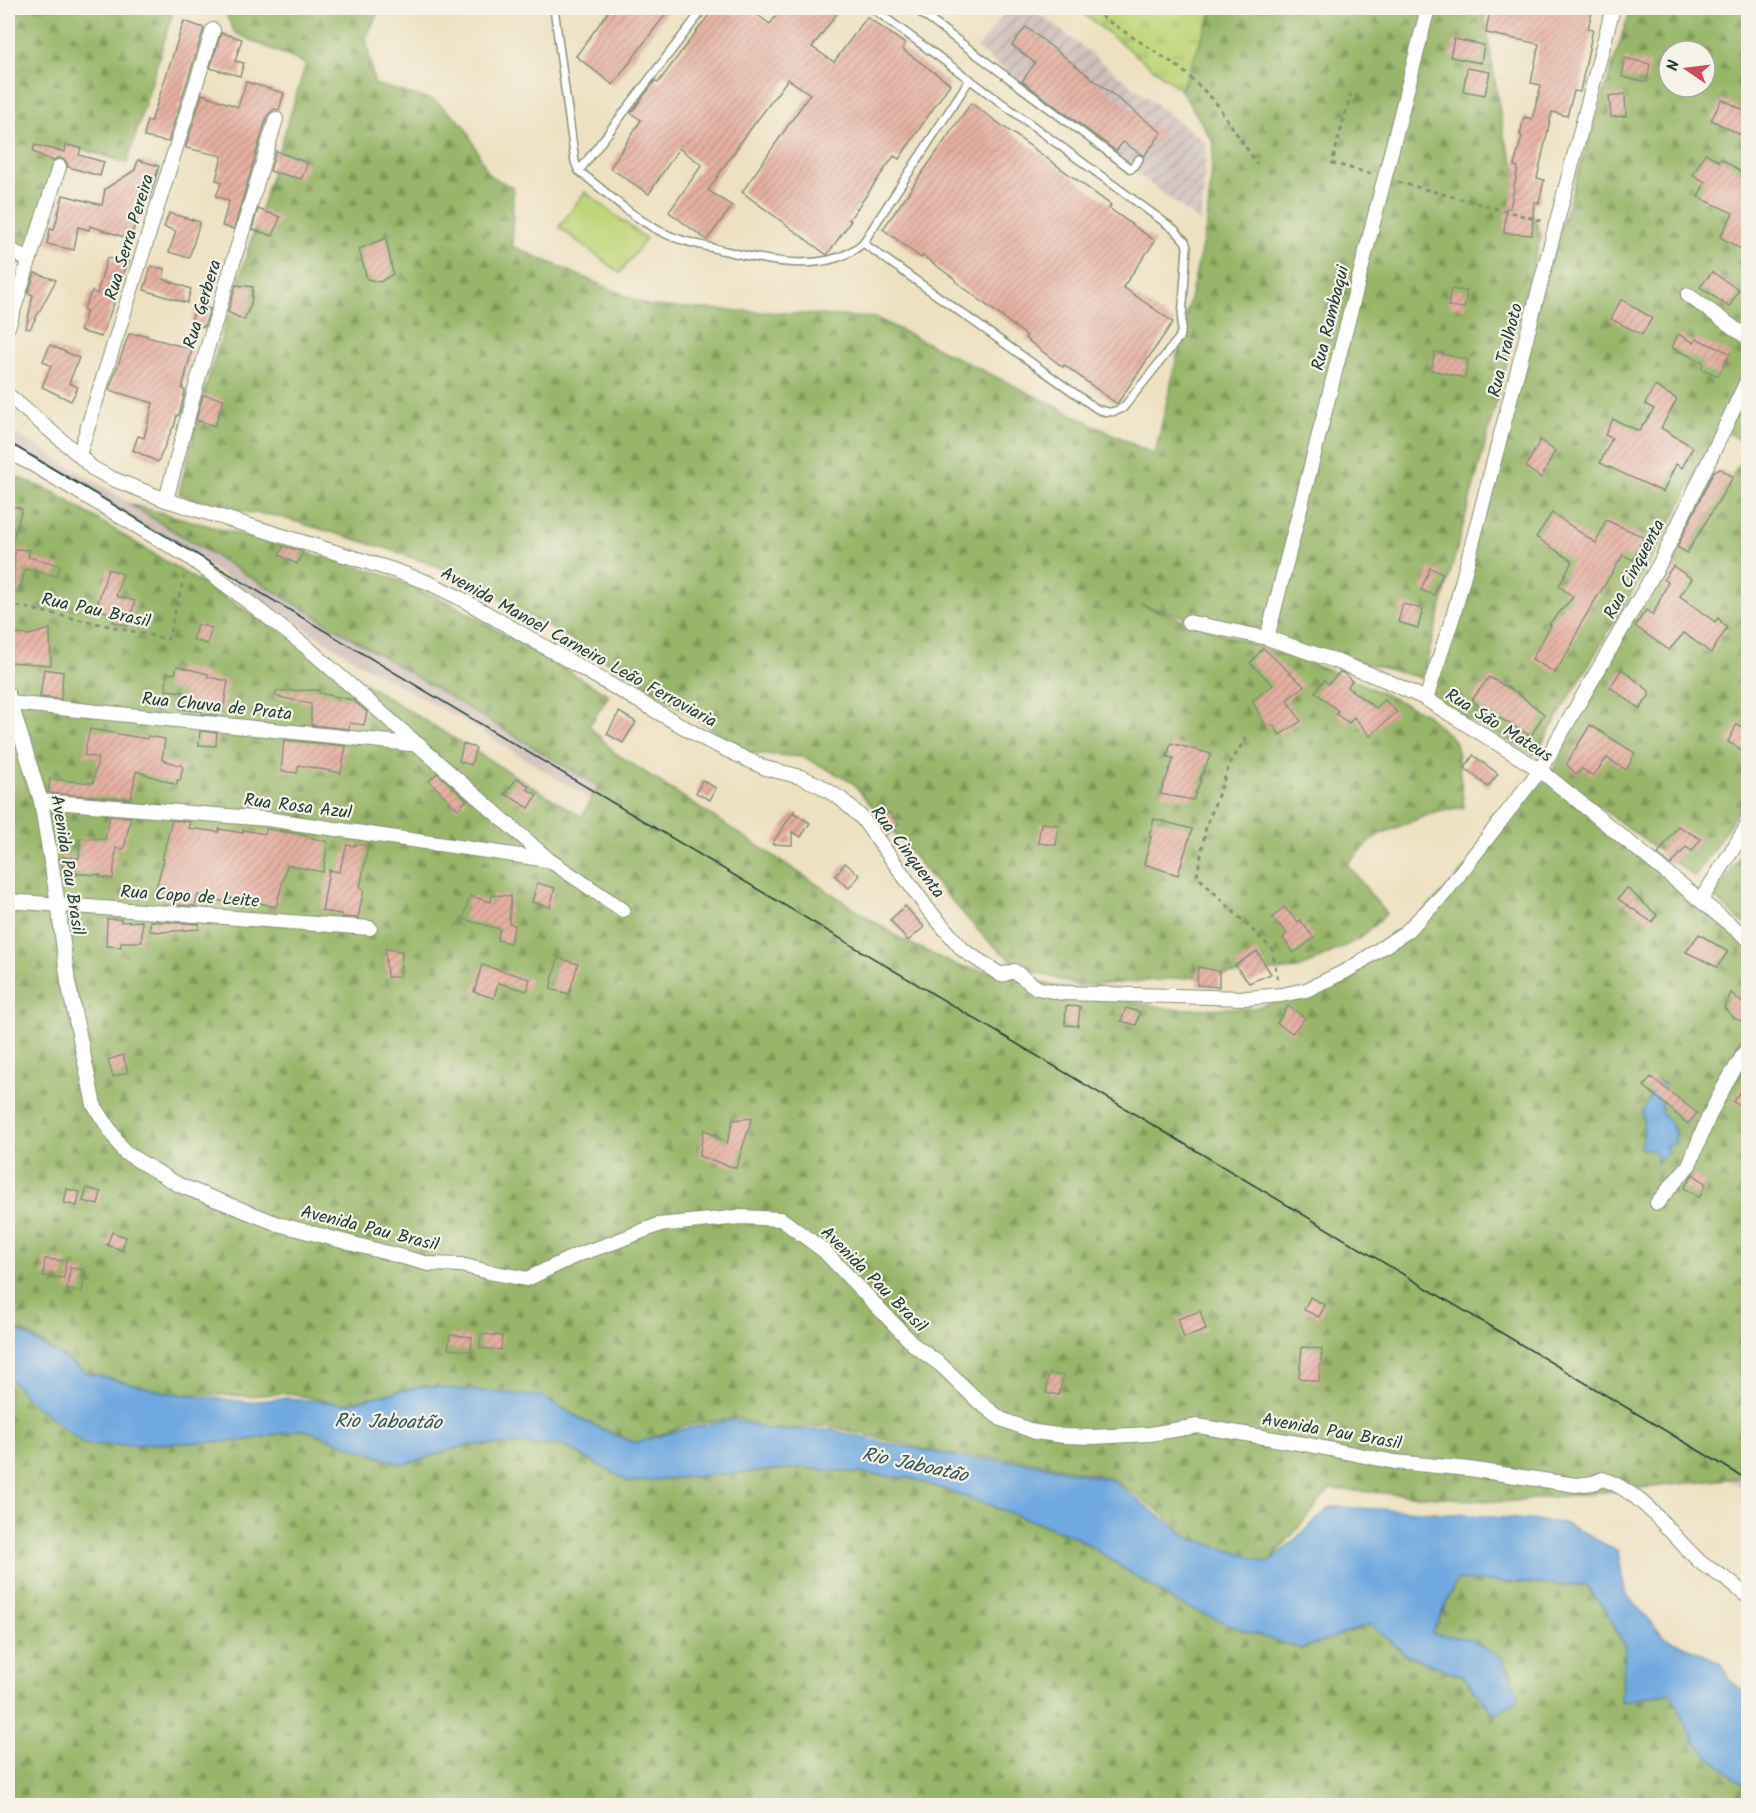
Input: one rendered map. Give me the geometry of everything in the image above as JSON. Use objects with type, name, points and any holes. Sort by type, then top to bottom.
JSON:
[{"type":"street","name":"Rua Rambaqui","points":[[1267,638],[1428,8]]},
{"type":"street","name":"Rua Tralhoto","points":[[1426,699],[1454,613],[1613,8]]},
{"type":"street","name":"Rua Serra Pereira","points":[[80,455],[213,30]]},
{"type":"street","name":"Rua Gerbera","points":[[166,500],[196,386],[276,119]]},
{"type":"street","points":[[8,327],[59,167]]},
{"type":"street","points":[[8,248],[29,261]]},
{"type":"street","points":[[1688,296],[1749,338]]},
{"type":"street","name":"Rua Cinquenta","points":[[765,768],[801,777],[841,798],[862,818],[927,908],[963,950],[1001,975],[1014,971],[1037,988],[1062,993],[1247,998],[1306,990],[1348,970],[1406,932],[1449,888],[1540,770],[1660,563],[1749,379]]},
{"type":"street","name":"Avenida Manoel Carneiro Leão Ferroviaria","points":[[8,395],[80,455],[92,468],[113,479],[166,500],[427,582],[460,598],[708,741],[765,768]]},
{"type":"street","points":[[8,452],[189,557],[309,649],[549,860],[623,910]]},
{"type":"street","name":"Rua São Mateus","points":[[1188,622],[1267,638],[1333,660],[1426,699],[1540,770],[1749,939]]},
{"type":"street","name":"Rua Chuva de Prata","points":[[9,699],[420,745]]},
{"type":"street","name":"Avenida Pau Brasil","points":[[9,699],[41,801],[68,982],[94,1105],[124,1152],[179,1185],[278,1224],[429,1264],[461,1265],[527,1279],[577,1255],[658,1225],[741,1217],[781,1219],[823,1250],[915,1346],[941,1365],[978,1401],[1001,1419],[1035,1432],[1065,1436],[1150,1434],[1198,1426],[1395,1462],[1469,1469],[1576,1485],[1603,1479],[1631,1493],[1702,1563],[1749,1597]]},
{"type":"street","name":"Rua Rosa Azul","points":[[41,801],[267,819],[549,860]]},
{"type":"street","points":[[1701,900],[1749,825]]},
{"type":"street","name":"Rua Copo de Leite","points":[[8,901],[370,928]]},
{"type":"street","points":[[1657,1203],[1689,1165],[1709,1116],[1749,1047]]},
{"type":"lane","points":[[554,8],[572,151],[579,171],[656,230],[678,239],[768,261],[831,260],[853,252],[863,243],[970,79]]},
{"type":"lane","points":[[579,171],[704,8]]},
{"type":"lane","points":[[863,243],[1097,409],[1107,412],[1116,412],[1123,408],[1179,338],[1181,332],[1186,247],[1181,236],[872,8]]},
{"type":"lane","points":[[915,8],[1131,169],[1139,159]]},
{"type":"path","points":[[1085,8],[1180,68],[1214,100],[1257,164]]},
{"type":"path","points":[[1351,93],[1332,163],[1555,224]]},
{"type":"path","name":"Rua Pau Brasil","points":[[8,604],[168,639],[189,557]]},
{"type":"path","points":[[1246,737],[1229,766],[1206,827],[1197,876],[1272,949],[1281,995]]},
{"type":"shaded area","points":[[1009,8],[1032,8],[1207,144],[1201,223],[977,49]]},
{"type":"shaded area","points":[[8,429],[380,654],[1748,1465],[1748,1491],[729,892],[579,792],[464,721],[366,667],[206,565],[8,447]]},
{"type":"green space","points":[[8,8],[174,8],[127,163],[64,143],[32,269],[8,256]]},
{"type":"green space","points":[[223,8],[380,8],[366,38],[374,84],[435,101],[464,125],[489,175],[513,188],[512,246],[649,306],[876,318],[1155,455],[1207,224],[1214,143],[1181,90],[1214,8],[1483,8],[1504,137],[1541,236],[1422,678],[1140,605],[1345,676],[1426,714],[1456,742],[1464,807],[1437,811],[1378,835],[1347,864],[1386,914],[1359,939],[1298,969],[1078,986],[1017,965],[986,939],[934,881],[852,782],[804,757],[748,753],[631,675],[456,573],[388,549],[277,516],[209,507],[179,493],[204,393],[306,64],[235,33]]},
{"type":"green space","points":[[1076,8],[1214,8],[1181,90]]},
{"type":"green space","points":[[1631,8],[1748,9],[1748,380],[1644,572],[1535,755],[1430,697],[1550,261]]},
{"type":"green space","points":[[585,192],[646,239],[620,273],[559,227]]},
{"type":"green space","points":[[1748,391],[1748,446],[1726,431]]},
{"type":"green space","points":[[1748,449],[1748,796],[1695,877],[1552,772],[1672,543],[1687,553]]},
{"type":"green space","points":[[8,473],[53,492],[582,817],[598,786],[129,504],[380,573],[450,603],[609,695],[589,726],[615,753],[901,939],[955,965],[1170,1009],[1253,1008],[1348,983],[1455,881],[1540,770],[1665,870],[1748,948],[1748,1477],[1503,1502],[1330,1489],[1267,1565],[1191,1538],[1156,1509],[1111,1478],[1022,1460],[944,1454],[829,1426],[770,1430],[737,1418],[686,1425],[636,1444],[595,1426],[542,1398],[425,1386],[340,1404],[290,1393],[247,1396],[168,1393],[84,1372],[23,1331],[8,1329]]},
{"type":"green space","points":[[1748,843],[1748,927],[1714,897]]},
{"type":"green space","points":[[10,1377],[26,1398],[121,1445],[242,1441],[303,1429],[402,1465],[467,1445],[563,1445],[630,1482],[802,1468],[910,1478],[1076,1537],[1175,1602],[1301,1649],[1371,1624],[1406,1655],[1462,1676],[1495,1715],[1469,1639],[1432,1634],[1457,1580],[1586,1586],[1603,1606],[1625,1647],[1621,1701],[1671,1693],[1695,1743],[1748,1790],[1748,1805],[8,1805],[8,1378]]},
{"type":"water","points":[[1658,1081],[1665,1085],[1661,1102],[1662,1114],[1673,1127],[1675,1143],[1665,1146],[1668,1151],[1657,1163],[1657,1154],[1649,1149],[1640,1149],[1644,1134],[1642,1113]]},
{"type":"water","name":"Rio Jaboatão","points":[[8,1331],[23,1333],[87,1373],[169,1393],[248,1402],[289,1398],[345,1404],[423,1386],[542,1397],[594,1426],[635,1443],[687,1428],[734,1420],[771,1430],[831,1430],[962,1458],[1022,1462],[1111,1480],[1189,1538],[1269,1563],[1331,1507],[1420,1511],[1564,1523],[1618,1551],[1625,1593],[1664,1637],[1720,1662],[1729,1680],[1748,1694],[1748,1790],[1695,1743],[1671,1693],[1621,1702],[1625,1647],[1603,1606],[1586,1586],[1457,1580],[1432,1634],[1469,1639],[1503,1659],[1520,1699],[1495,1715],[1462,1676],[1406,1655],[1371,1624],[1301,1649],[1242,1630],[1175,1602],[1076,1537],[910,1478],[802,1468],[629,1482],[563,1445],[467,1445],[402,1465],[303,1429],[242,1441],[85,1445],[26,1398],[8,1378]]},
{"type":"building","points":[[611,8],[670,8],[613,85],[576,56]]},
{"type":"building","points":[[714,8],[748,8],[770,24],[782,8],[841,8],[812,47],[834,62],[867,17],[905,44],[902,49],[950,84],[899,159],[894,156],[827,255],[742,192],[810,94],[788,79],[708,190],[732,206],[707,240],[669,212],[702,165],[679,148],[649,194],[610,168],[641,120],[631,113],[655,81],[658,83]]},
{"type":"building","points":[[1490,8],[1593,8],[1588,28],[1593,29],[1580,92],[1574,91],[1567,116],[1552,112],[1537,178],[1544,180],[1539,203],[1534,202],[1532,235],[1504,233],[1506,208],[1510,208],[1518,167],[1514,166],[1522,136],[1520,135],[1524,117],[1532,119],[1541,85],[1531,83],[1539,44],[1486,33]]},
{"type":"building","points":[[184,21],[204,28],[168,142],[144,137],[147,121],[151,122]]},
{"type":"building","points":[[1026,27],[1162,133],[1144,156],[1123,142],[1116,151],[1022,81],[1035,63],[1012,45]]},
{"type":"building","points":[[221,33],[242,39],[235,61],[244,63],[240,76],[210,68]]},
{"type":"building","points":[[1454,39],[1484,45],[1481,63],[1450,57]]},
{"type":"building","points":[[1625,58],[1650,64],[1647,82],[1622,77]]},
{"type":"building","points":[[1467,68],[1490,72],[1485,95],[1463,91]]},
{"type":"building","points":[[246,82],[284,93],[279,110],[274,109],[267,116],[234,229],[222,226],[229,201],[216,196],[222,182],[216,180],[222,156],[186,148],[186,146],[202,94],[238,107]]},
{"type":"building","points":[[1625,94],[1626,116],[1611,117],[1609,96]]},
{"type":"building","points":[[1722,99],[1749,113],[1749,139],[1711,120]]},
{"type":"building","points":[[971,103],[1111,205],[1109,208],[1155,241],[1123,287],[1173,322],[1117,404],[1047,355],[1025,338],[1027,336],[956,280],[923,256],[921,258],[883,229]]},
{"type":"building","points":[[35,145],[65,152],[66,145],[81,148],[79,155],[104,162],[100,176],[68,167],[66,161],[62,159],[58,158],[53,161],[33,152]]},
{"type":"building","points":[[276,151],[308,163],[301,179],[270,171]]},
{"type":"building","points":[[1705,153],[1719,161],[1721,158],[1749,178],[1749,254],[1720,237],[1733,213],[1698,197],[1705,182],[1693,175]]},
{"type":"building","points":[[138,160],[159,166],[149,200],[144,199],[130,239],[90,226],[89,230],[78,227],[74,250],[47,244],[50,229],[54,230],[63,195],[102,205],[105,189],[135,170]]},
{"type":"building","points":[[258,209],[280,217],[273,236],[252,229]]},
{"type":"building","points":[[169,213],[200,222],[189,258],[169,252],[176,231],[164,227]]},
{"type":"building","points":[[386,238],[393,274],[380,282],[367,279],[359,249]]},
{"type":"building","points":[[107,258],[129,262],[118,285],[101,337],[80,331],[87,311],[83,310],[92,291],[97,294]]},
{"type":"building","points":[[151,266],[165,269],[163,279],[191,289],[187,303],[144,290]]},
{"type":"building","points":[[1712,272],[1739,290],[1729,307],[1700,287]]},
{"type":"building","points":[[35,273],[56,280],[30,329],[26,328],[33,295],[28,293]]},
{"type":"building","points":[[236,285],[253,287],[251,304],[244,320],[228,312]]},
{"type":"building","points":[[1451,289],[1467,291],[1464,308],[1448,306]]},
{"type":"building","points":[[1621,299],[1652,318],[1642,335],[1611,319]]},
{"type":"building","points":[[196,305],[210,309],[204,327],[191,323]]},
{"type":"building","points":[[129,334],[147,335],[147,337],[192,349],[182,389],[185,392],[179,415],[177,415],[158,462],[133,450],[138,436],[144,438],[153,403],[109,390]]},
{"type":"building","points":[[1678,334],[1694,343],[1697,339],[1730,353],[1718,376],[1702,369],[1703,362],[1672,348]]},
{"type":"building","points":[[50,345],[79,358],[69,383],[78,387],[71,401],[42,387],[51,366],[43,361]]},
{"type":"building","points":[[1435,352],[1468,360],[1465,378],[1431,370]]},
{"type":"building","points":[[1655,386],[1677,399],[1661,428],[1693,447],[1682,468],[1676,464],[1663,492],[1600,463],[1612,438],[1605,435],[1613,419],[1639,431],[1654,409],[1645,404]]},
{"type":"building","points":[[203,395],[224,399],[215,426],[196,420]]},
{"type":"building","points":[[1540,440],[1555,451],[1541,478],[1526,467]]},
{"type":"building","points":[[1721,469],[1733,477],[1687,553],[1677,547],[1714,471]]},
{"type":"building","points":[[10,505],[22,509],[11,546],[8,545]]},
{"type":"building","points":[[1552,513],[1596,543],[1606,520],[1644,537],[1633,560],[1623,555],[1580,625],[1573,643],[1555,673],[1532,659],[1551,625],[1549,624],[1573,597],[1559,586],[1572,561],[1536,537]]},
{"type":"building","points":[[284,546],[303,552],[297,564],[279,555]]},
{"type":"building","points":[[15,549],[30,550],[28,557],[60,565],[57,576],[25,569],[20,593],[13,592]]},
{"type":"building","points":[[1673,566],[1692,579],[1680,596],[1715,622],[1718,618],[1727,628],[1711,653],[1684,633],[1669,650],[1635,626],[1646,610],[1653,615],[1668,582],[1664,579]]},
{"type":"building","points":[[1430,568],[1443,573],[1434,595],[1421,590]]},
{"type":"building","points":[[108,569],[123,574],[116,596],[135,601],[128,626],[113,622],[115,614],[96,609]]},
{"type":"building","points":[[1403,604],[1423,609],[1418,628],[1398,622]]},
{"type":"building","points":[[197,624],[212,628],[207,644],[193,640]]},
{"type":"building","points":[[50,629],[51,665],[10,662],[11,634],[29,635]]},
{"type":"building","points":[[1263,648],[1304,686],[1287,700],[1301,721],[1280,735],[1273,725],[1267,728],[1252,701],[1273,685],[1250,663]]},
{"type":"building","points":[[177,666],[208,674],[208,677],[228,681],[223,711],[220,710],[219,715],[180,709],[184,692],[166,690],[167,673],[175,674]]},
{"type":"building","points":[[44,669],[63,672],[61,699],[40,697]]},
{"type":"building","points":[[1622,669],[1649,691],[1649,696],[1640,709],[1610,687]]},
{"type":"building","points":[[1340,672],[1352,681],[1347,687],[1376,708],[1385,700],[1397,712],[1370,736],[1354,717],[1349,723],[1336,714],[1338,711],[1315,692],[1324,680],[1328,684]]},
{"type":"building","points":[[1489,677],[1516,692],[1544,714],[1531,736],[1491,713],[1489,715],[1472,700]]},
{"type":"building","points":[[319,690],[319,693],[353,700],[367,712],[364,725],[350,723],[349,729],[311,725],[311,704],[275,696],[276,691]]},
{"type":"building","points":[[619,712],[636,722],[623,743],[607,734]]},
{"type":"building","points":[[1737,724],[1749,731],[1749,754],[1728,742]]},
{"type":"building","points":[[1590,725],[1635,753],[1626,770],[1607,758],[1593,776],[1582,769],[1577,775],[1567,765]]},
{"type":"building","points":[[90,729],[147,739],[148,736],[165,739],[162,760],[183,766],[180,781],[177,780],[177,785],[136,771],[131,799],[48,793],[50,779],[93,783],[98,758],[84,755]]},
{"type":"building","points":[[200,731],[217,733],[216,746],[199,745]]},
{"type":"building","points":[[284,740],[346,746],[341,773],[299,765],[297,773],[281,771]]},
{"type":"building","points":[[1171,743],[1211,754],[1193,800],[1160,794],[1174,758],[1167,757]]},
{"type":"building","points":[[463,744],[476,748],[471,765],[459,761]]},
{"type":"building","points":[[1473,755],[1498,774],[1488,787],[1465,768]]},
{"type":"building","points":[[437,773],[467,800],[458,809],[429,781]]},
{"type":"building","points":[[517,778],[529,786],[527,789],[537,795],[529,808],[505,794]]},
{"type":"building","points":[[702,780],[716,788],[710,800],[696,793]]},
{"type":"building","points":[[794,811],[810,823],[801,837],[792,832],[792,845],[772,844]]},
{"type":"building","points":[[889,812],[899,824],[886,835],[876,823]]},
{"type":"building","points":[[110,816],[131,817],[124,849],[116,848],[113,879],[100,877],[100,875],[62,873],[63,857],[79,858],[80,838],[105,839]]},
{"type":"building","points":[[1154,819],[1192,829],[1178,875],[1144,864]]},
{"type":"building","points":[[172,820],[190,822],[188,828],[219,832],[219,829],[243,833],[243,830],[265,834],[266,829],[294,833],[328,842],[323,872],[287,865],[276,907],[244,899],[244,901],[226,897],[225,902],[198,895],[195,906],[176,905],[179,894],[156,888]]},
{"type":"building","points":[[1041,823],[1059,825],[1056,845],[1038,843]]},
{"type":"building","points":[[1678,826],[1701,839],[1692,851],[1686,847],[1671,865],[1658,854]]},
{"type":"building","points":[[355,844],[368,846],[360,888],[364,889],[358,918],[341,917],[342,914],[322,911],[329,870],[339,872],[347,845],[355,846]]},
{"type":"building","points":[[845,863],[860,875],[849,888],[835,876]]},
{"type":"building","points":[[537,883],[555,888],[550,907],[532,902]]},
{"type":"building","points":[[1627,888],[1657,915],[1652,922],[1618,899]]},
{"type":"building","points":[[492,895],[511,896],[509,923],[515,925],[510,943],[497,940],[500,929],[463,919],[470,896],[491,902]]},
{"type":"building","points":[[905,906],[924,927],[908,941],[890,920]]},
{"type":"building","points":[[1284,907],[1298,922],[1300,920],[1314,938],[1294,953],[1283,938],[1287,933],[1272,918]]},
{"type":"building","points":[[107,919],[121,919],[121,922],[142,921],[142,942],[121,942],[121,947],[106,946]]},
{"type":"building","points":[[150,921],[199,924],[199,929],[150,931]]},
{"type":"building","points":[[1699,934],[1728,952],[1717,967],[1686,952]]},
{"type":"building","points":[[385,949],[402,951],[400,977],[387,977]]},
{"type":"building","points":[[1257,951],[1271,974],[1249,983],[1235,965]]},
{"type":"building","points":[[558,958],[578,964],[569,994],[550,989]]},
{"type":"building","points":[[482,965],[530,979],[527,991],[498,983],[494,998],[474,992]]},
{"type":"building","points":[[1198,967],[1219,971],[1219,987],[1197,985]]},
{"type":"building","points":[[1731,993],[1749,1008],[1749,1025],[1734,1018],[1724,1008]]},
{"type":"building","points":[[1066,1006],[1080,1007],[1078,1026],[1065,1025]]},
{"type":"building","points":[[1288,1006],[1305,1018],[1292,1033],[1277,1023]]},
{"type":"building","points":[[1126,1008],[1140,1012],[1136,1025],[1121,1021]]},
{"type":"building","points":[[123,1055],[128,1072],[113,1077],[108,1060]]},
{"type":"building","points":[[1749,1076],[1749,1108],[1733,1102]]},
{"type":"building","points":[[1651,1077],[1697,1113],[1688,1124],[1644,1086]]},
{"type":"building","points":[[752,1118],[736,1168],[699,1156],[704,1129],[727,1143],[733,1120]]},
{"type":"building","points":[[1693,1174],[1706,1184],[1699,1198],[1684,1188]]},
{"type":"building","points":[[87,1188],[101,1192],[98,1205],[83,1201]]},
{"type":"building","points":[[67,1189],[80,1192],[77,1206],[64,1203]]},
{"type":"building","points":[[112,1232],[126,1237],[122,1250],[107,1245]]},
{"type":"building","points":[[45,1259],[66,1261],[64,1278],[43,1276]]},
{"type":"building","points":[[70,1268],[85,1270],[82,1292],[67,1290]]},
{"type":"building","points":[[1310,1297],[1325,1305],[1319,1317],[1304,1310]]},
{"type":"building","points":[[1200,1311],[1206,1330],[1184,1338],[1178,1319]]},
{"type":"building","points":[[481,1334],[502,1336],[501,1350],[480,1348]]},
{"type":"building","points":[[450,1335],[472,1337],[471,1351],[448,1349]]},
{"type":"building","points":[[1302,1347],[1322,1349],[1319,1382],[1299,1378]]},
{"type":"building","points":[[1049,1373],[1063,1376],[1059,1395],[1046,1393]]},
{"type":"tram line","points":[[8,442],[1748,1480]]}]
